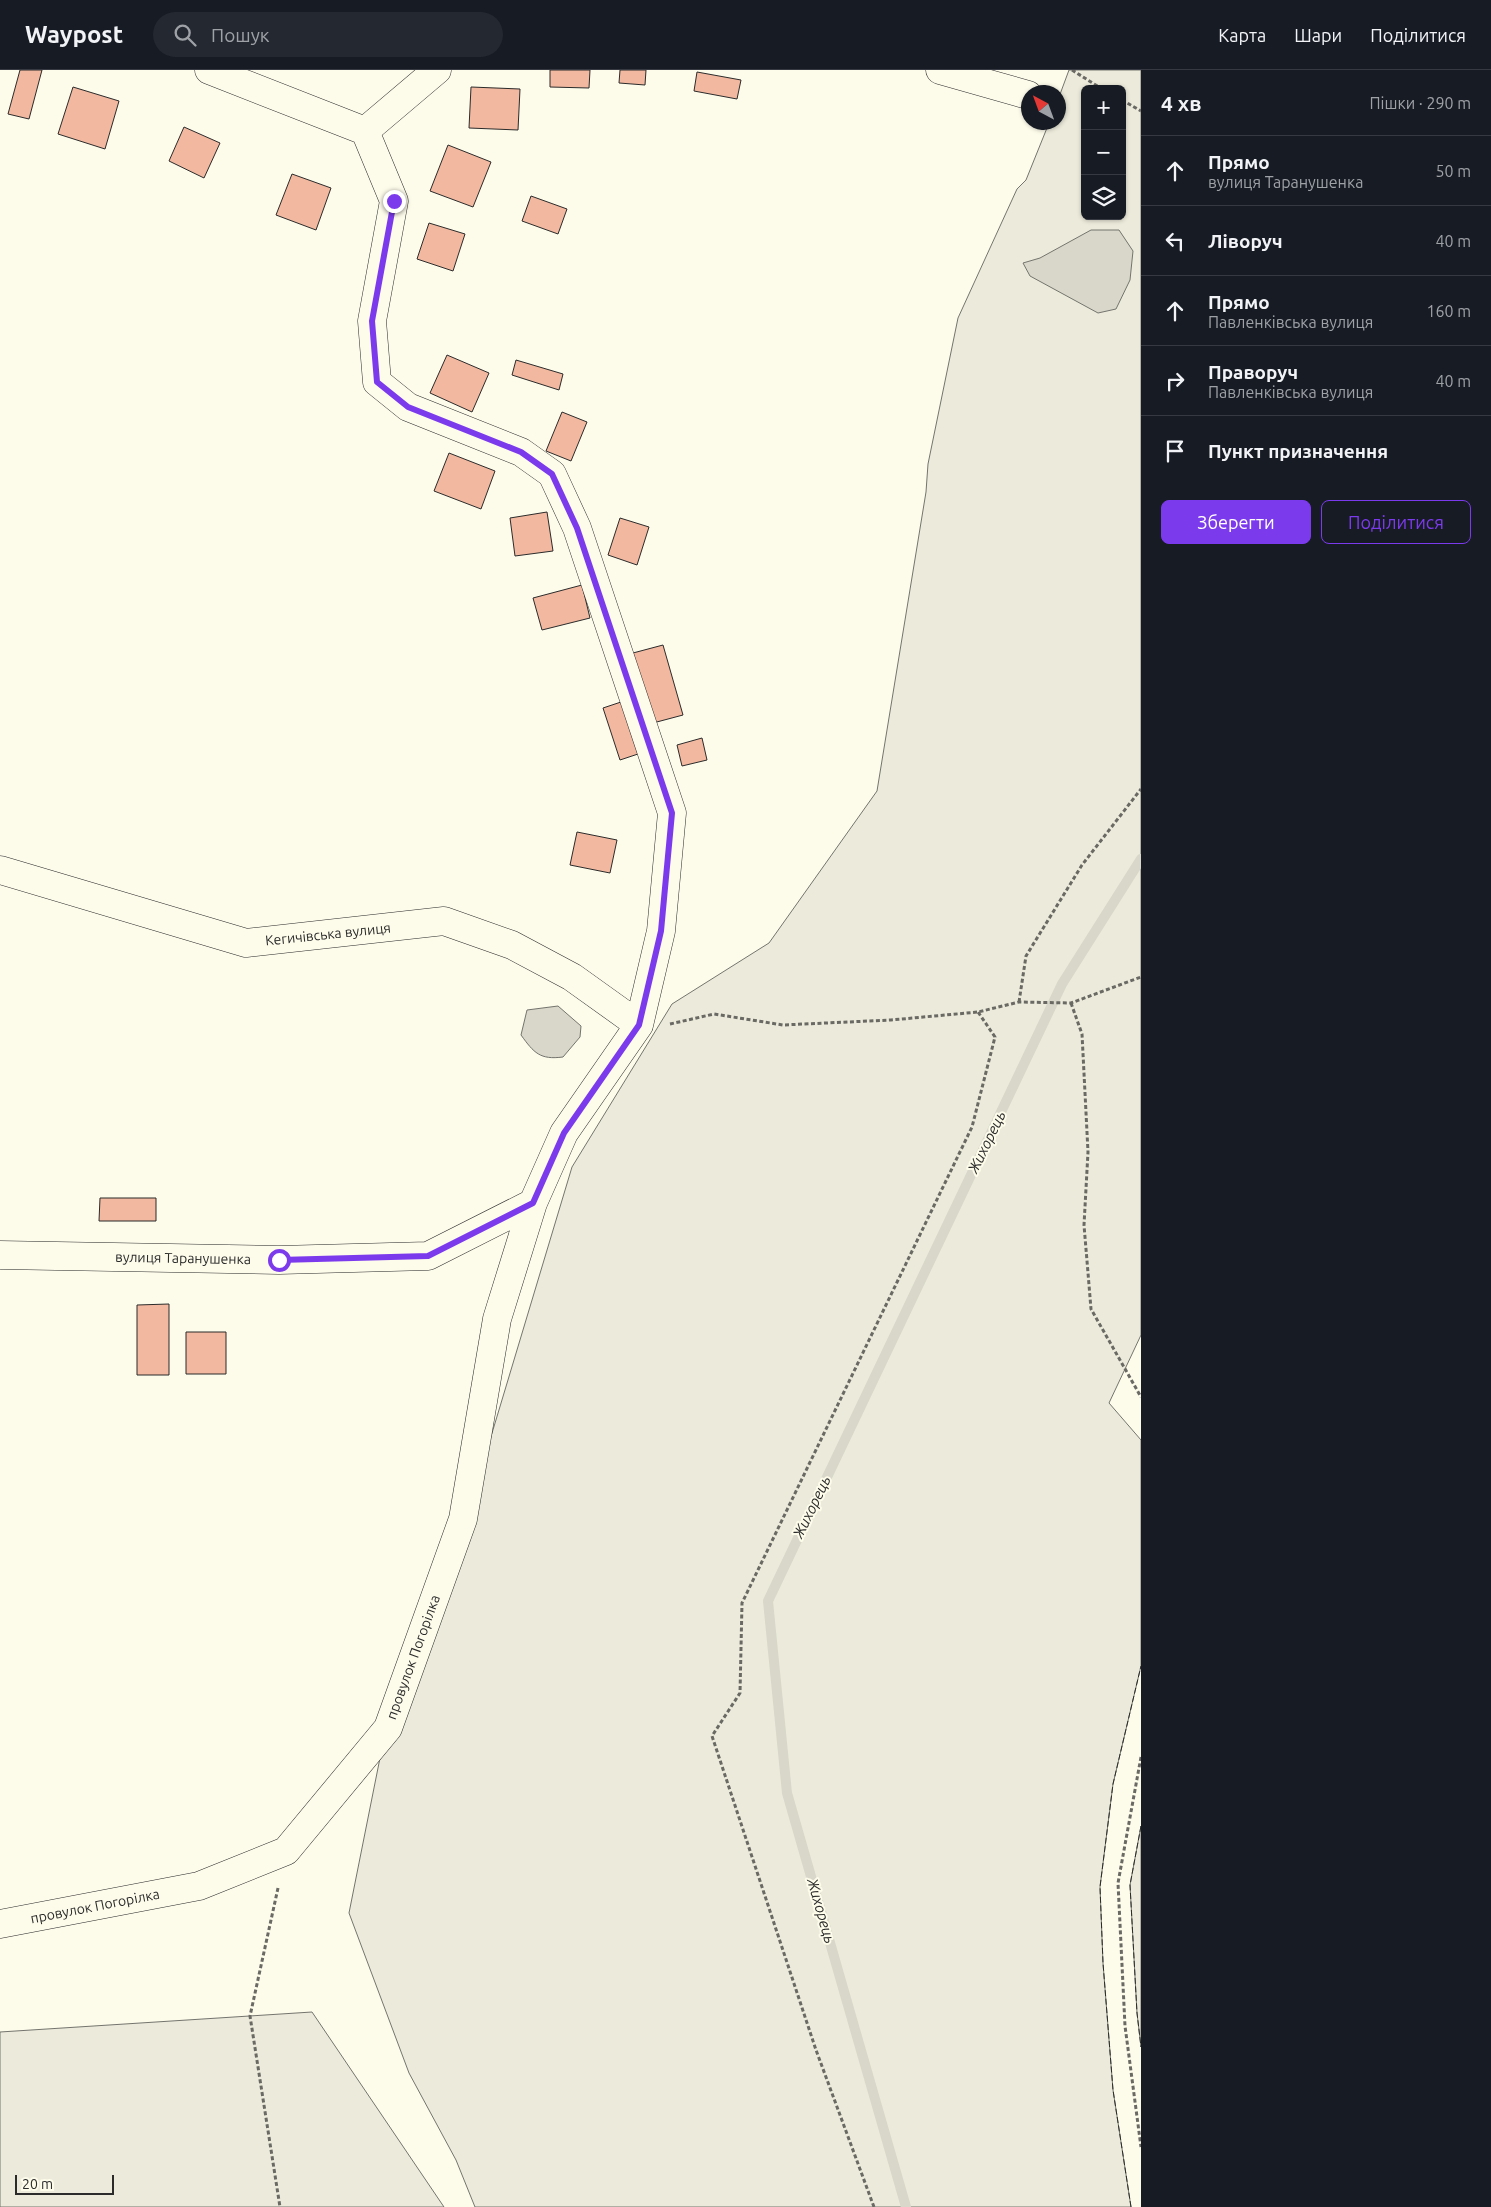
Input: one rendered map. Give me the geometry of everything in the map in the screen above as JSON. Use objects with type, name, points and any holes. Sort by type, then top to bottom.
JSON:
[{"type":"street","points":[[210,70],[365,131],[394,201],[372,321],[377,382],[408,407],[521,452],[552,474],[577,528],[672,813],[661,931],[639,1025]]},
{"type":"street","points":[[365,131],[437,70]]},
{"type":"street","points":[[940,70],[1021,93]]},
{"type":"street","name":"Кегичівська вулиця","points":[[0,870],[246,943],[444,921],[512,945],[564,972],[639,1025]]},
{"type":"street","name":"провулок Погорілка","points":[[0,1924],[199,1886],[286,1851],[388,1728],[463,1519],[497,1319],[533,1203],[564,1133],[639,1025]]},
{"type":"street","name":"вулиця Таранушенка","points":[[0,1255],[279,1260],[428,1256],[533,1203]]},
{"type":"path","points":[[1072,70],[1096,85]]},
{"type":"path","points":[[1126,102],[1141,111]]},
{"type":"path","points":[[1019,1002],[1026,956],[1082,865],[1141,789]]},
{"type":"path","points":[[639,1025],[665,1025],[714,1014],[783,1025],[891,1020],[978,1012],[1019,1002],[1071,1003],[1141,977]]},
{"type":"path","points":[[1071,1003],[1082,1034],[1088,1152],[1084,1225],[1091,1309],[1141,1397]]},
{"type":"path","points":[[874,2207],[816,2050],[712,1736],[740,1692],[742,1602],[972,1127],[995,1036],[978,1012]]},
{"type":"path","points":[[1141,1758],[1118,1884],[1125,2026],[1141,2147]]},
{"type":"path","points":[[280,2207],[250,2016],[286,1851]]},
{"type":"shaded area","points":[[1069,70],[1141,70],[1141,1335],[1109,1403],[1141,1440],[1141,1666],[1113,1784],[1100,1887],[1103,1963],[1113,2090],[1131,2207],[475,2207],[456,2160],[409,2073],[349,1913],[381,1753],[422,1666],[572,1167],[672,1004],[769,943],[877,791],[926,492],[928,464],[958,318],[1017,189],[1026,180],[1046,130],[1066,130],[1066,85],[1063,85]]},
{"type":"shaded area","points":[[1091,230],[1119,230],[1133,251],[1130,280],[1116,309],[1098,313],[1030,276],[1023,263],[1040,258]]},
{"type":"shaded area","points":[[558,1006],[581,1026],[580,1037],[563,1057],[543,1056],[534,1051],[521,1035],[527,1010]]},
{"type":"shaded area","points":[[1141,1826],[1141,2047],[1137,2013],[1130,1885]]},
{"type":"shaded area","points":[[312,2012],[444,2207],[0,2207],[0,2032]]},
{"type":"building","points":[[20,70],[42,70],[29,119],[8,114]]},
{"type":"building","points":[[550,70],[590,70],[589,88],[550,87]]},
{"type":"building","points":[[620,70],[646,70],[645,85],[619,83]]},
{"type":"building","points":[[697,72],[741,80],[737,99],[694,91]]},
{"type":"building","points":[[73,87],[119,101],[105,149],[58,134]]},
{"type":"building","points":[[471,87],[520,89],[518,130],[469,128]]},
{"type":"building","points":[[184,127],[220,143],[204,178],[169,161]]},
{"type":"building","points":[[448,145],[491,162],[473,207],[430,191]]},
{"type":"building","points":[[292,174],[331,188],[316,230],[276,215]]},
{"type":"building","points":[[531,196],[567,209],[558,234],[522,221]]},
{"type":"building","points":[[429,223],[465,234],[453,271],[417,259]]},
{"type":"building","points":[[447,355],[489,373],[472,412],[430,393]]},
{"type":"building","points":[[516,360],[563,374],[559,390],[512,375]]},
{"type":"building","points":[[562,412],[587,422],[571,461],[546,451]]},
{"type":"building","points":[[449,453],[495,471],[481,509],[434,491]]},
{"type":"building","points":[[547,512],[553,551],[515,556],[510,518]]},
{"type":"building","points":[[620,518],[649,527],[637,565],[608,555]]},
{"type":"building","points":[[582,585],[590,618],[542,630],[533,598]]},
{"type":"building","points":[[663,645],[683,715],[653,723],[633,653]]},
{"type":"building","points":[[621,702],[638,754],[620,760],[603,708]]},
{"type":"building","points":[[702,738],[707,760],[682,766],[677,745]]},
{"type":"building","points":[[577,832],[617,840],[610,873],[570,865]]},
{"type":"building","points":[[100,1198],[156,1198],[156,1221],[99,1221]]},
{"type":"building","points":[[169,1304],[169,1375],[137,1375],[137,1305]]},
{"type":"building","points":[[186,1332],[226,1332],[226,1374],[186,1374]]},
{"type":"waterway","name":"Жихорець","points":[[906,2207],[787,1793],[768,1601],[1062,984],[1141,859]]},
{"type":"fence","points":[[1131,2207],[1113,2090],[1103,1963],[1100,1887],[1113,1784],[1141,1666]]},
{"type":"fence","points":[[1141,1826],[1130,1885],[1137,2013],[1141,2047]]},
{"type":"route","points":[[279,1260],[428,1256],[533,1203],[564,1133],[639,1025],[661,931],[672,813],[577,528],[552,474],[521,452],[408,407],[377,382],[372,321],[394,201]]}]
